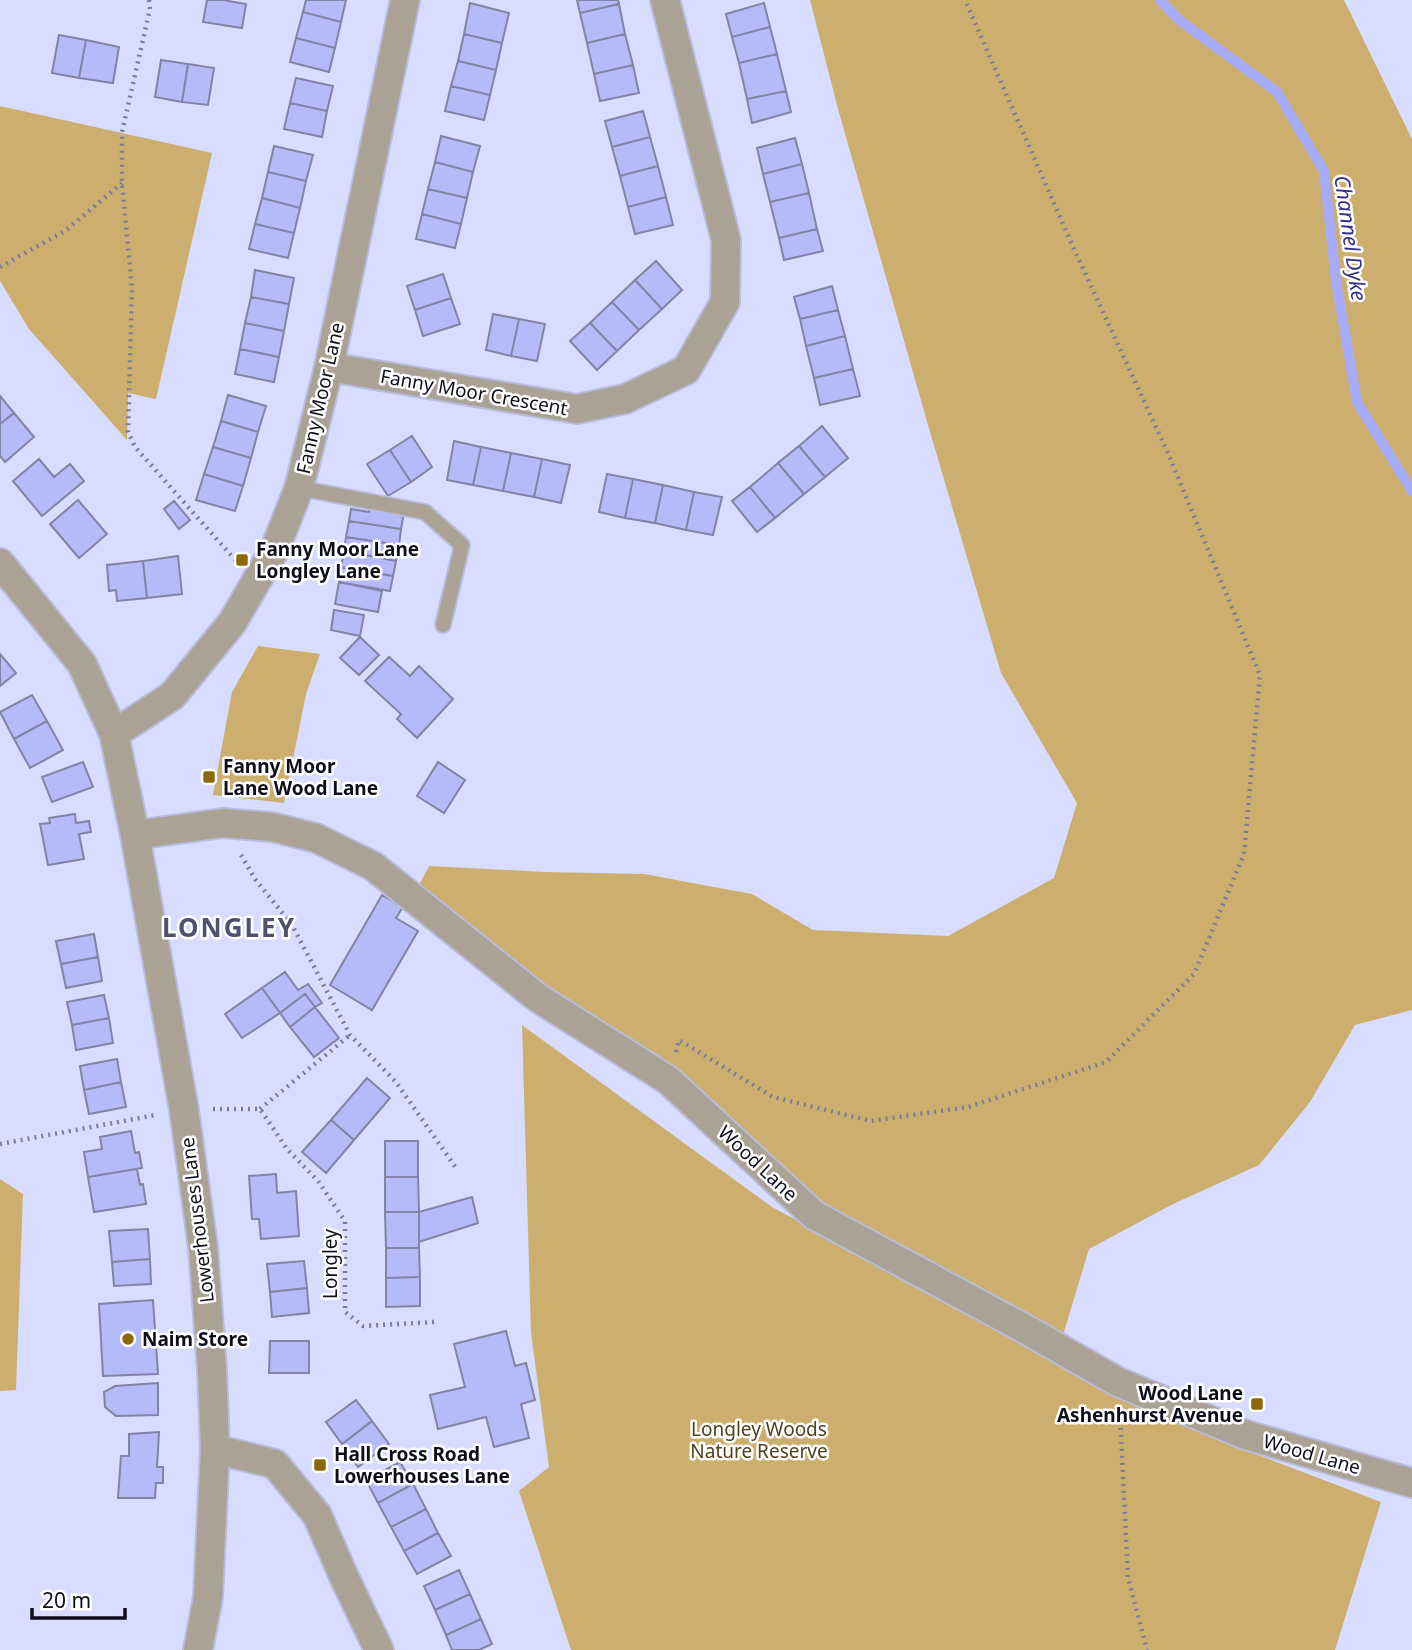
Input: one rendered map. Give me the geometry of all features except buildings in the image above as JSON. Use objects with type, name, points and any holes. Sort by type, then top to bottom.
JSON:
[{"type":"street","name":"Fanny Moor Lane","points":[[114,734],[172,696],[232,623],[275,549],[299,488],[329,367],[405,0]]},
{"type":"street","name":"Fanny Moor Crescent","points":[[329,367],[577,409],[625,400],[686,370],[725,302],[726,240],[665,0]]},
{"type":"street","name":"Lowerhouses Lane","points":[[0,563],[82,664],[114,734],[135,835],[184,1110],[203,1247],[215,1449],[208,1597],[198,1650]]},
{"type":"street","name":"Wood Lane","points":[[135,835],[223,823],[272,827],[316,838],[373,866],[538,998],[668,1080],[814,1215],[1118,1382],[1246,1435],[1412,1483]]},
{"type":"street","points":[[215,1449],[275,1464],[309,1504],[317,1515],[379,1650]]},
{"type":"lane","points":[[299,488],[425,512],[462,545],[443,625]]},
{"type":"path","points":[[149,0],[150,9],[122,132],[122,183],[132,289],[128,432],[135,447],[255,584]]},
{"type":"path","points":[[668,1080],[679,1040],[773,1097],[871,1121],[968,1107],[1106,1062],[1194,974],[1244,854],[1261,675],[1167,452],[965,0]]},
{"type":"path","points":[[0,267],[65,232],[122,183]]},
{"type":"path","points":[[223,823],[255,879],[292,925],[349,1035],[396,1082],[456,1168]]},
{"type":"path","points":[[0,1144],[184,1110],[260,1108],[349,1035]]},
{"type":"path","name":"Longley","points":[[260,1108],[287,1149],[318,1181],[345,1221],[345,1312],[363,1326],[434,1322]]},
{"type":"path","points":[[1118,1382],[1128,1578],[1147,1650]]},
{"type":"green space","points":[[810,0],[1344,0],[1412,139],[1412,1010],[1355,1025],[1310,1102],[1259,1165],[1173,1204],[1089,1249],[1063,1335],[803,1195],[410,902],[429,866],[644,874],[752,894],[813,930],[948,936],[1054,878],[1077,803],[1001,673],[838,109]]},
{"type":"green space","points":[[0,106],[212,153],[156,399],[128,393],[127,440],[29,329],[0,281]]},
{"type":"green space","points":[[258,646],[320,654],[306,694],[284,803],[213,795],[232,692]]},
{"type":"green space","name":"Longley Woods Nature Reserve","points":[[522,1025],[772,1207],[1034,1348],[1232,1445],[1381,1502],[1335,1650],[571,1650],[519,1491],[549,1467],[531,1333]]},
{"type":"green space","points":[[0,1179],[23,1194],[16,1390],[0,1391]]},
{"type":"waterway","name":"Channel Dyke","points":[[1160,0],[1179,20],[1277,92],[1324,171],[1336,281],[1357,402],[1412,491]]},
{"type":"place","name":"Fanny Moor Lane Longley Lane","points":[[242,560]]},
{"type":"place","name":"Fanny Moor Lane Wood Lane","points":[[209,777]]},
{"type":"place","name":"Naim Store","points":[[128,1339]]},
{"type":"place","name":"Wood Lane Ashenhurst Avenue","points":[[1257,1404]]},
{"type":"place","name":"Hall Cross Road Lowerhouses Lane","points":[[320,1465]]},
{"type":"district","name":"LONGLEY","points":[[229,927]]}]
